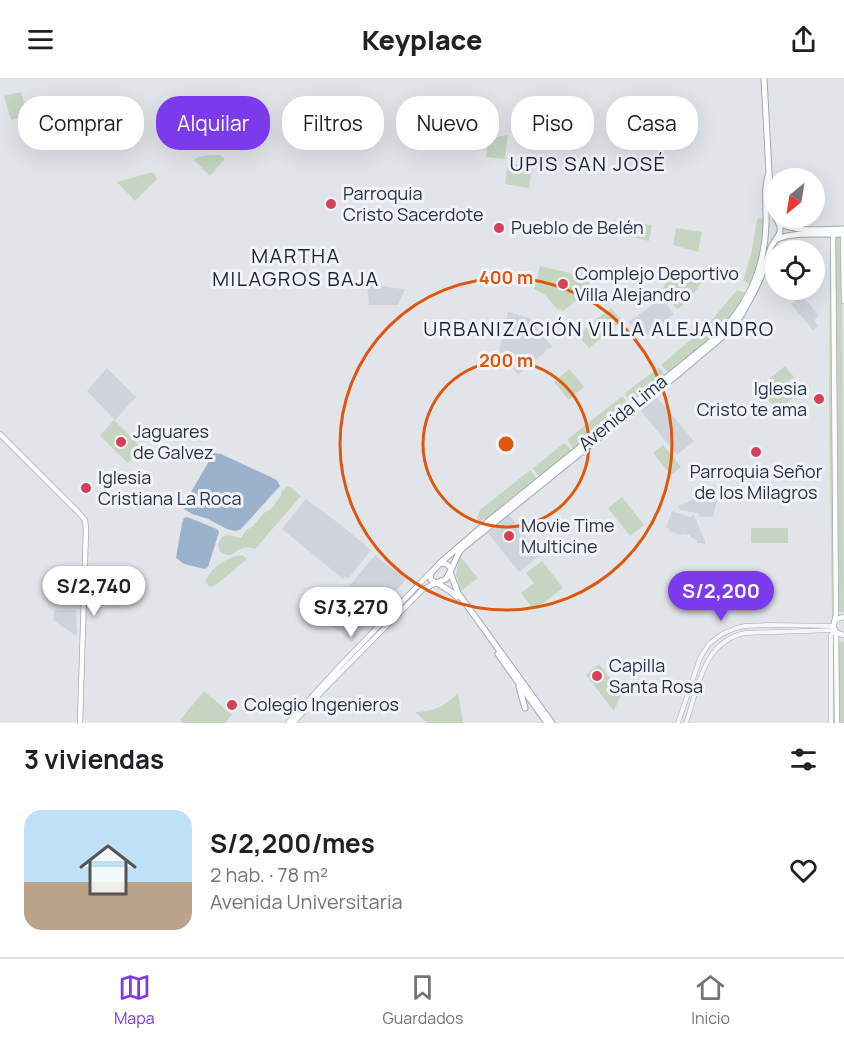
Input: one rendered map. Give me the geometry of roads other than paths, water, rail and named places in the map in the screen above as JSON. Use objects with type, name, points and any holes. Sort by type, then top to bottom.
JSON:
[{"type":"main road","points":[[764,78],[769,168]]},
{"type":"main road","points":[[766,228],[768,239],[776,240],[798,235],[833,232]]},
{"type":"main road","points":[[776,240],[779,228]]},
{"type":"main road","points":[[790,228],[844,232],[844,301]]},
{"type":"main road","points":[[833,232],[837,723]]},
{"type":"main road","name":"Avenida Lima","points":[[440,564],[491,519],[724,330],[739,311],[753,285],[761,264],[766,235]]},
{"type":"main road","name":"Avenida Lima","points":[[450,571],[464,547],[723,336],[750,301],[765,264]]},
{"type":"main road","points":[[0,434],[83,517],[86,526],[80,723]]},
{"type":"main road","points":[[288,723],[433,570],[440,564],[446,564],[450,567],[458,593],[552,723]]},
{"type":"main road","points":[[433,570],[430,577],[432,581],[455,595],[547,723]]},
{"type":"main road","points":[[293,723],[328,684],[422,590],[446,579],[450,571]]},
{"type":"main road","points":[[835,628],[839,617],[844,617]]},
{"type":"main road","points":[[835,628],[844,635]]},
{"type":"main road","points":[[518,683],[525,708]]},
{"type":"street","points":[[678,723],[700,658],[709,644],[722,634],[745,626],[835,628]]},
{"type":"street","points":[[686,723],[706,663],[713,651],[724,641],[745,633],[835,628]]},
{"type":"street","points":[[831,723],[831,635],[835,628]]},
{"type":"water","points":[[214,453],[221,454],[277,480],[280,486],[240,530],[227,529],[184,509],[183,506]]},
{"type":"water","points":[[187,517],[217,529],[219,532],[208,567],[205,569],[184,564],[176,558],[182,523]]},
{"type":"place","name":"Parroquia Cristo Sacerdote","points":[[331,204]]},
{"type":"place","name":"Pueblo de Belén","points":[[499,228]]},
{"type":"place","name":"Complejo Deportivo Villa Alejandro","points":[[563,284]]},
{"type":"place","name":"Iglesia Cristo te ama","points":[[819,399]]},
{"type":"place","name":"Jaguares de Galvez","points":[[121,442]]},
{"type":"place","name":"Parroquia Señor de los Milagros","points":[[756,452]]},
{"type":"place","name":"Iglesia Cristiana La Roca","points":[[86,488]]},
{"type":"place","name":"Movie Time Multicine","points":[[509,536]]},
{"type":"place","name":"Capilla Santa Rosa","points":[[597,676]]},
{"type":"place","name":"Colegio Ingenieros","points":[[232,705]]},
{"type":"district","name":"UPIS SAN JOSÉ","points":[[588,164]]},
{"type":"district","name":"MARTHA MILAGROS BAJA","points":[[296,268]]},
{"type":"district","name":"URBANIZACIÓN VILLA ALEJANDRO","points":[[599,329]]}]
